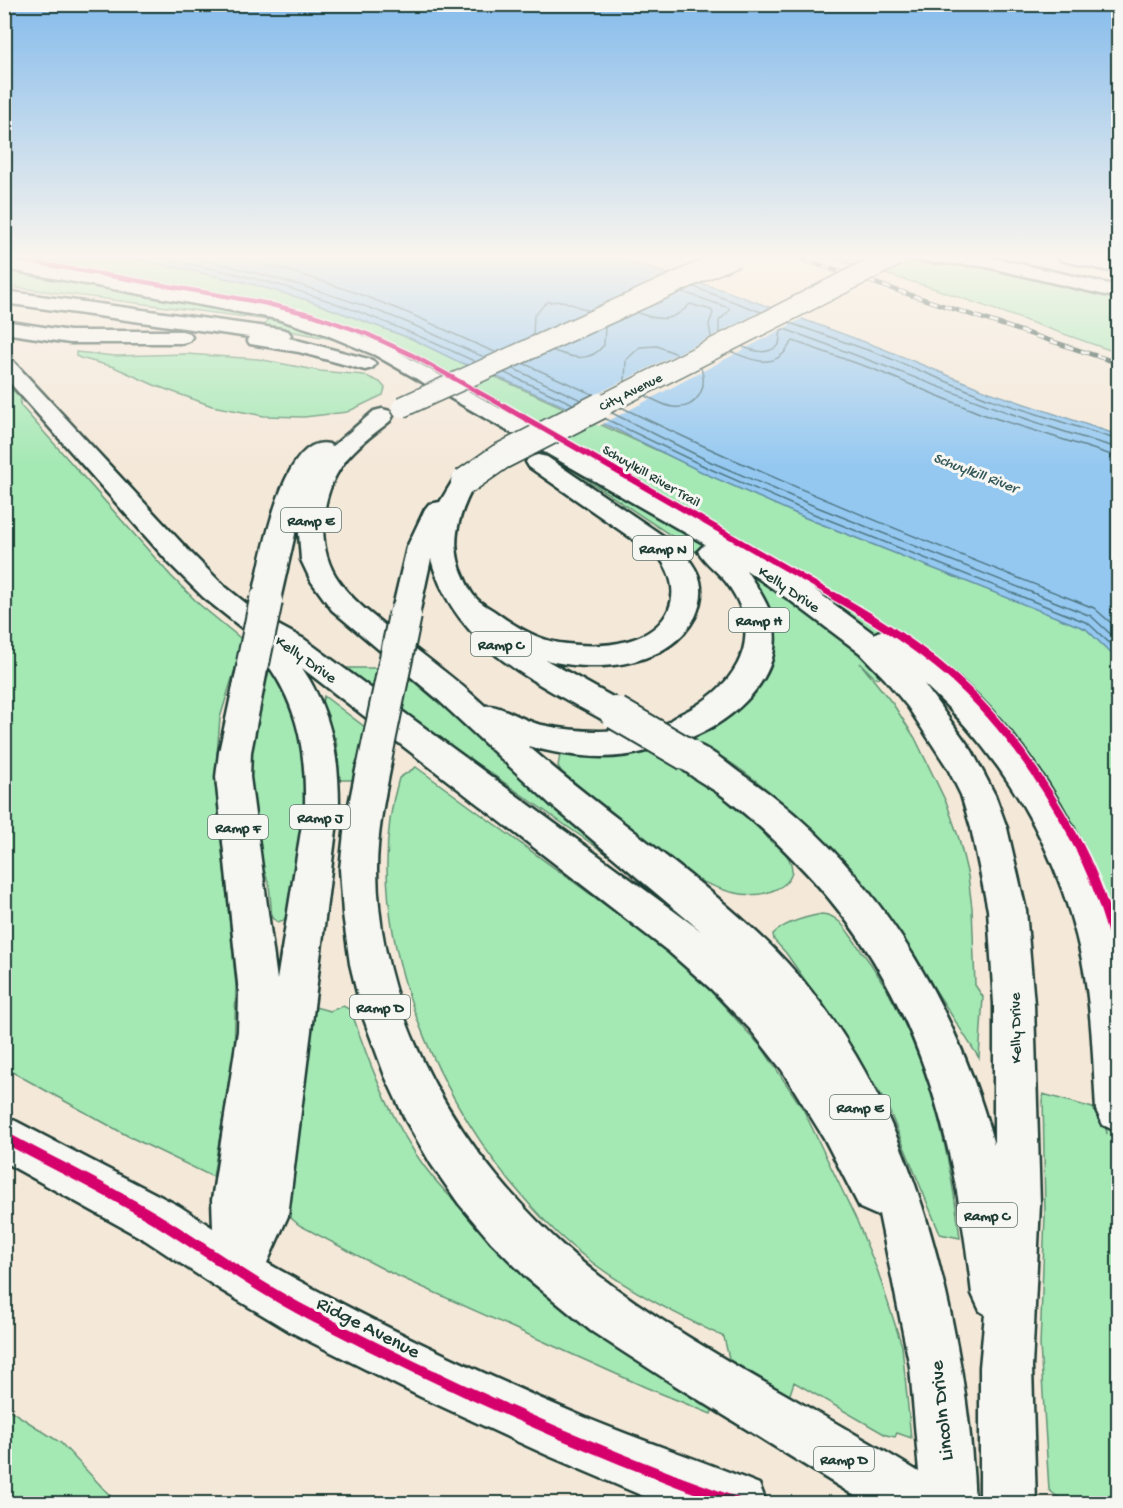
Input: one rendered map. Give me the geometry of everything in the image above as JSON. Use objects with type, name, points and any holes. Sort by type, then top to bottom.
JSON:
[{"type":"main road","name":"Ramp N","points":[[214,326],[297,338],[335,348],[386,371],[536,461],[654,541],[677,561],[687,583],[688,595],[680,619],[657,640],[629,650],[597,655],[555,652],[513,638],[465,604],[453,587],[446,570],[442,549],[447,513],[464,482]]},
{"type":"main road","points":[[288,326],[366,343]]},
{"type":"main road","name":"Kelly Drive","points":[[320,326],[366,343],[428,376],[663,512],[724,544],[801,594],[870,646],[896,671],[919,699],[960,760],[978,795],[989,828],[1007,910],[1014,1004],[1017,1204],[1006,1367]]},
{"type":"main road","points":[[392,412],[580,326]]},
{"type":"main road","name":"City Avenue","points":[[464,482],[500,457],[757,326]]},
{"type":"main road","points":[[4,327],[78,338],[261,340],[320,350],[386,371]]},
{"type":"main road","name":"Kelly Drive","points":[[4,363],[14,378],[180,558],[213,591],[257,629],[292,646],[684,940],[726,976],[765,1016],[834,1111],[864,1166],[892,1227],[927,1319]]},
{"type":"main road","name":"Ramp F","points":[[238,1274],[235,1200],[259,1031],[259,993],[233,777],[234,752],[257,629],[286,510],[299,474],[322,447],[338,436],[392,412]]},
{"type":"main road","name":"Ramp E","points":[[392,412],[342,451],[326,471],[319,486],[312,509],[311,548],[322,578],[335,596],[460,702],[533,770],[726,930],[756,959],[788,996],[842,1072],[870,1125],[889,1169],[905,1224],[927,1319]]},
{"type":"main road","name":"Ramp D","points":[[464,482],[447,499],[427,528],[417,556],[374,765],[360,847],[359,884],[363,928],[385,1025],[405,1076],[438,1138],[469,1181],[535,1253],[584,1295],[627,1326],[788,1426],[919,1503]]},
{"type":"main road","name":"Ramp H","points":[[663,512],[738,576],[753,602],[761,628],[756,665],[745,682],[732,698],[713,713],[683,743]]},
{"type":"main road","points":[[801,594],[867,627],[921,665],[993,735],[1031,788],[1066,852],[1093,924],[1108,996],[1119,1110]]},
{"type":"main road","name":"Ramp C","points":[[465,604],[478,624],[495,640],[530,663],[616,713],[683,743],[790,829],[846,891],[875,929],[902,971],[942,1057],[963,1116],[987,1215],[1006,1367]]},
{"type":"main road","name":"Ramp J","points":[[238,1274],[264,1216],[322,806],[323,770],[319,738],[310,709],[299,686],[257,629]]},
{"type":"main road","points":[[460,702],[498,723],[542,738],[593,744],[634,742]]},
{"type":"main road","name":"Ridge Avenue","points":[[4,1137],[162,1224],[238,1274],[309,1314],[439,1379],[568,1437],[667,1478],[740,1503]]},
{"type":"main road","name":"Lincoln Drive","points":[[927,1319],[940,1396],[947,1503]]},
{"type":"main road","points":[[1006,1367],[1008,1489]]},
{"type":"green space","points":[[265,326],[378,326],[412,339],[806,518],[1118,641],[1118,1503],[1065,1503],[1049,1490],[1040,1345],[1045,1215],[1043,1094],[1096,1109],[1104,1119],[1107,1134],[1085,954],[1048,842],[977,732],[915,673],[875,678],[860,663],[893,704],[915,738],[947,804],[959,839],[968,876],[972,908],[975,985],[983,997],[979,1058],[922,969],[862,887],[830,848],[794,812],[754,779],[709,749],[669,761],[737,804],[790,860],[792,872],[787,882],[774,890],[754,895],[723,890],[694,878],[565,778],[558,766],[560,755],[564,753],[636,751],[678,743],[706,732],[730,717],[749,698],[764,676],[771,651],[772,625],[765,599],[748,572],[722,572],[702,556],[548,454],[379,356],[332,339]]},
{"type":"green space","points":[[1042,326],[1118,326],[1118,353]]},
{"type":"green space","points":[[76,352],[115,356],[186,354],[258,359],[320,371],[364,375],[380,382],[385,388],[383,395],[347,412],[304,417],[264,416],[212,406],[154,385],[114,367],[80,358],[76,356]]},
{"type":"green space","points":[[5,383],[21,398],[20,405],[171,576],[200,605],[239,637],[276,675],[298,719],[304,769],[304,806],[287,914],[284,920],[278,922],[272,918],[269,884],[259,849],[249,770],[249,757],[265,688],[239,672],[234,672],[220,718],[215,780],[236,985],[234,1052],[213,1177],[128,1136],[5,1068]]},
{"type":"green space","points":[[340,668],[375,668],[414,682],[556,801],[651,885]]},
{"type":"green space","points":[[324,696],[374,734],[359,754],[352,780],[340,780],[336,738],[331,738],[322,702]]},
{"type":"green space","points":[[416,767],[656,942],[697,976],[763,1049],[803,1109],[857,1221],[878,1272],[902,1346],[911,1438],[897,1433],[895,1437],[886,1435],[794,1382],[788,1400],[730,1363],[724,1337],[637,1292],[576,1250],[517,1190],[479,1140],[446,1084],[419,1024],[400,963],[389,900],[388,838],[399,778]]},
{"type":"green space","points":[[822,914],[839,921],[847,930],[880,978],[915,1048],[928,1085],[948,1161],[960,1238],[940,1234],[887,1105],[846,1039],[786,953],[774,940],[773,934],[783,926]]},
{"type":"green space","points":[[311,1006],[330,1011],[343,1006],[351,1010],[373,1070],[401,1130],[424,1166],[451,1198],[499,1240],[713,1408],[711,1414],[645,1387],[391,1273],[299,1225],[284,1212]]},
{"type":"green space","points":[[5,1407],[61,1443],[115,1501],[129,1503],[5,1503]]},
{"type":"water","name":"Schuylkill River","points":[[378,326],[822,326],[989,392],[1118,435],[1118,660],[1086,629],[806,518],[706,474],[615,429],[457,361],[412,339]]},
{"type":"pier","points":[[731,326],[787,326],[599,426],[565,410]]},
{"type":"railway","points":[[1006,326],[1118,363]]},
{"type":"cycle path","name":"Schuylkill River Trail","points":[[345,326],[412,355],[505,407],[874,619],[947,672],[1014,742],[1053,798],[1088,862],[1102,896],[1118,953]]},
{"type":"cycle path","points":[[4,1137],[162,1223],[238,1273],[309,1314],[439,1379],[568,1437],[667,1478],[739,1504]]}]
